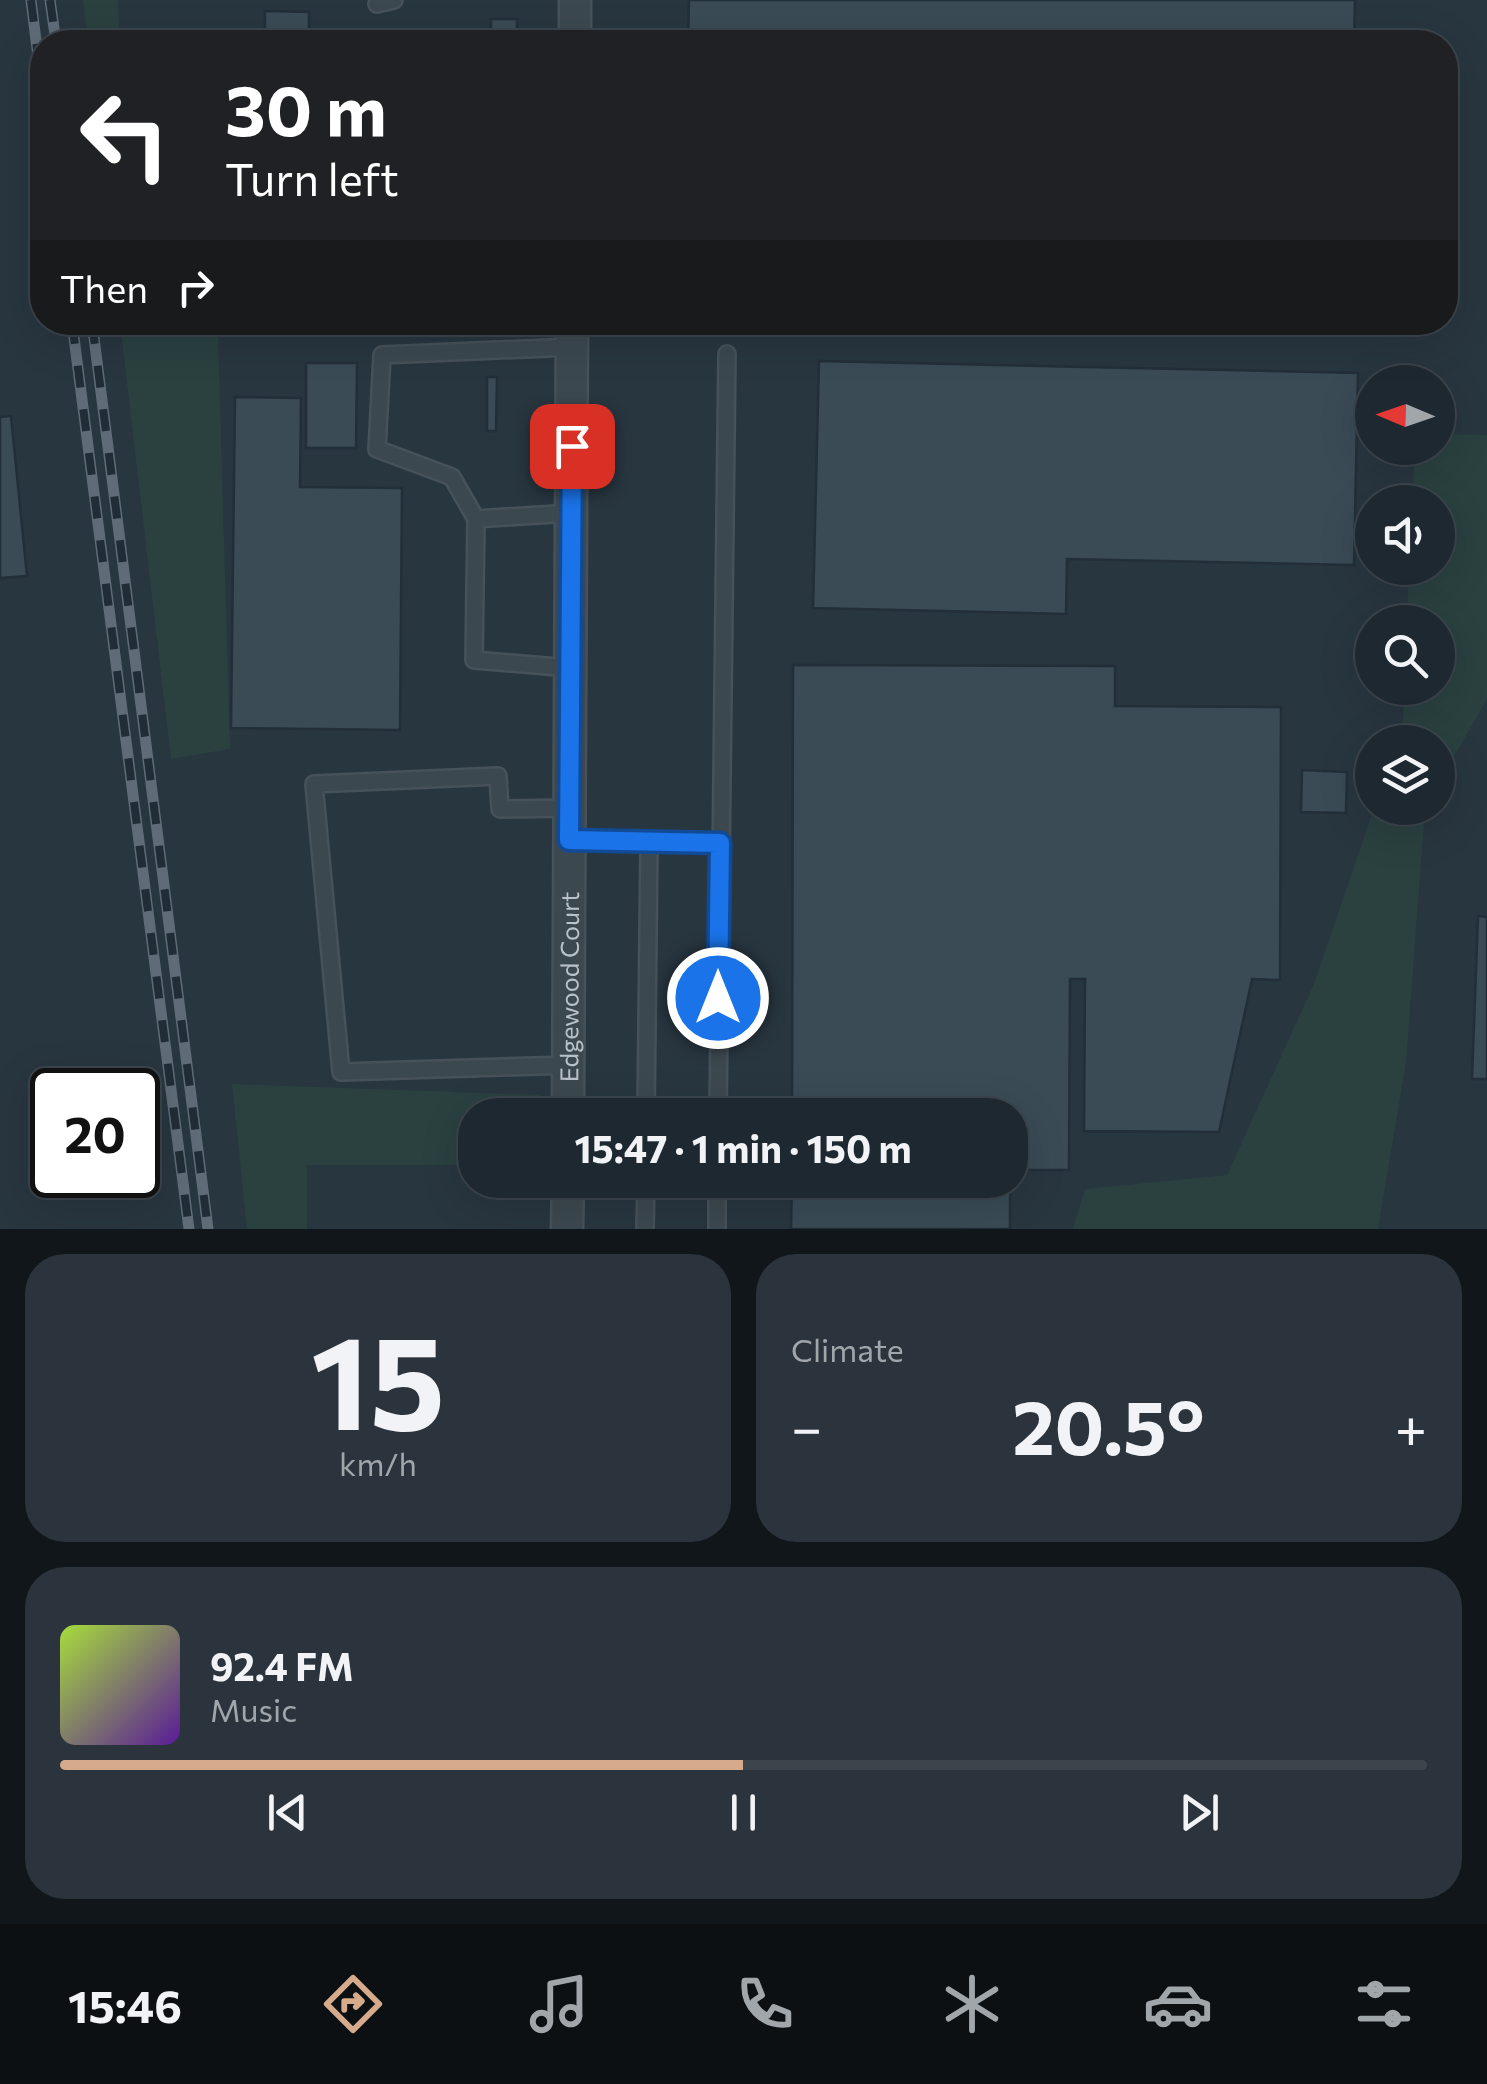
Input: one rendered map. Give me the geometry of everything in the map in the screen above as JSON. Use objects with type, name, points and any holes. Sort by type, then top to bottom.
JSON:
[{"type":"street","points":[[574,30],[575,0]]},
{"type":"street","name":"Edgewood Court","points":[[568,1098],[572,335]]},
{"type":"street","points":[[567,1229],[568,1198]]},
{"type":"lane","points":[[377,4],[394,0]]},
{"type":"lane","points":[[570,668],[474,660],[476,519],[452,477],[377,449],[382,355],[572,335]]},
{"type":"lane","points":[[718,1098],[726,354]]},
{"type":"lane","points":[[476,519],[572,513]]},
{"type":"lane","points":[[568,1066],[340,1072],[314,784],[498,776],[500,809],[569,808]]},
{"type":"lane","points":[[569,840],[720,843]]},
{"type":"lane","points":[[646,1098],[649,842]]},
{"type":"lane","points":[[645,1229],[646,1198]]},
{"type":"lane","points":[[717,1229],[718,1198]]},
{"type":"green space","points":[[83,0],[118,0],[119,30],[87,30]]},
{"type":"green space","points":[[121,335],[218,335],[230,749],[171,759]]},
{"type":"green space","points":[[1455,434],[1487,435],[1487,699],[1455,755],[1455,725],[1403,725],[1404,705],[1455,705],[1455,605],[1408,605],[1408,585],[1455,585],[1455,485],[1413,485],[1414,465],[1455,465]]},
{"type":"green space","points":[[1368,825],[1424,825],[1406,1063],[1378,1229],[1073,1229],[1085,1189],[1227,1175],[1314,984]]},
{"type":"green space","points":[[232,1084],[540,1095],[540,1098],[458,1098],[458,1165],[307,1165],[307,1229],[247,1229]]},
{"type":"building","points":[[689,0],[1355,0],[1354,30],[688,30]]},
{"type":"building","points":[[265,11],[309,12],[309,30],[265,30]]},
{"type":"building","points":[[491,19],[517,19],[517,30],[482,30],[491,29]]},
{"type":"building","points":[[819,361],[1355,373],[1354,565],[1067,559],[1066,614],[813,608]]},
{"type":"building","points":[[306,363],[357,363],[356,448],[306,448]]},
{"type":"building","points":[[487,377],[497,377],[496,431],[487,431]]},
{"type":"building","points":[[235,397],[301,398],[300,487],[402,488],[400,730],[231,728]]},
{"type":"building","points":[[11,416],[27,576],[0,578],[0,417]]},
{"type":"building","points":[[793,665],[1115,666],[1115,706],[1281,707],[1280,980],[1252,979],[1219,1132],[1084,1131],[1085,979],[1070,979],[1069,1170],[1028,1170],[1028,1098],[792,1098]]},
{"type":"building","points":[[1302,770],[1347,772],[1346,813],[1301,812]]},
{"type":"building","points":[[1478,916],[1487,917],[1487,1079],[1472,1079]]},
{"type":"building","points":[[792,1198],[1010,1198],[1010,1229],[791,1229]]},
{"type":"railway","points":[[31,0],[35,30]]},
{"type":"railway","points":[[50,0],[54,30]]},
{"type":"railway","points":[[74,335],[189,1229]]},
{"type":"railway","points":[[94,335],[208,1229]]},
{"type":"route","points":[[572,446],[569,840],[720,843],[718,998]]}]
